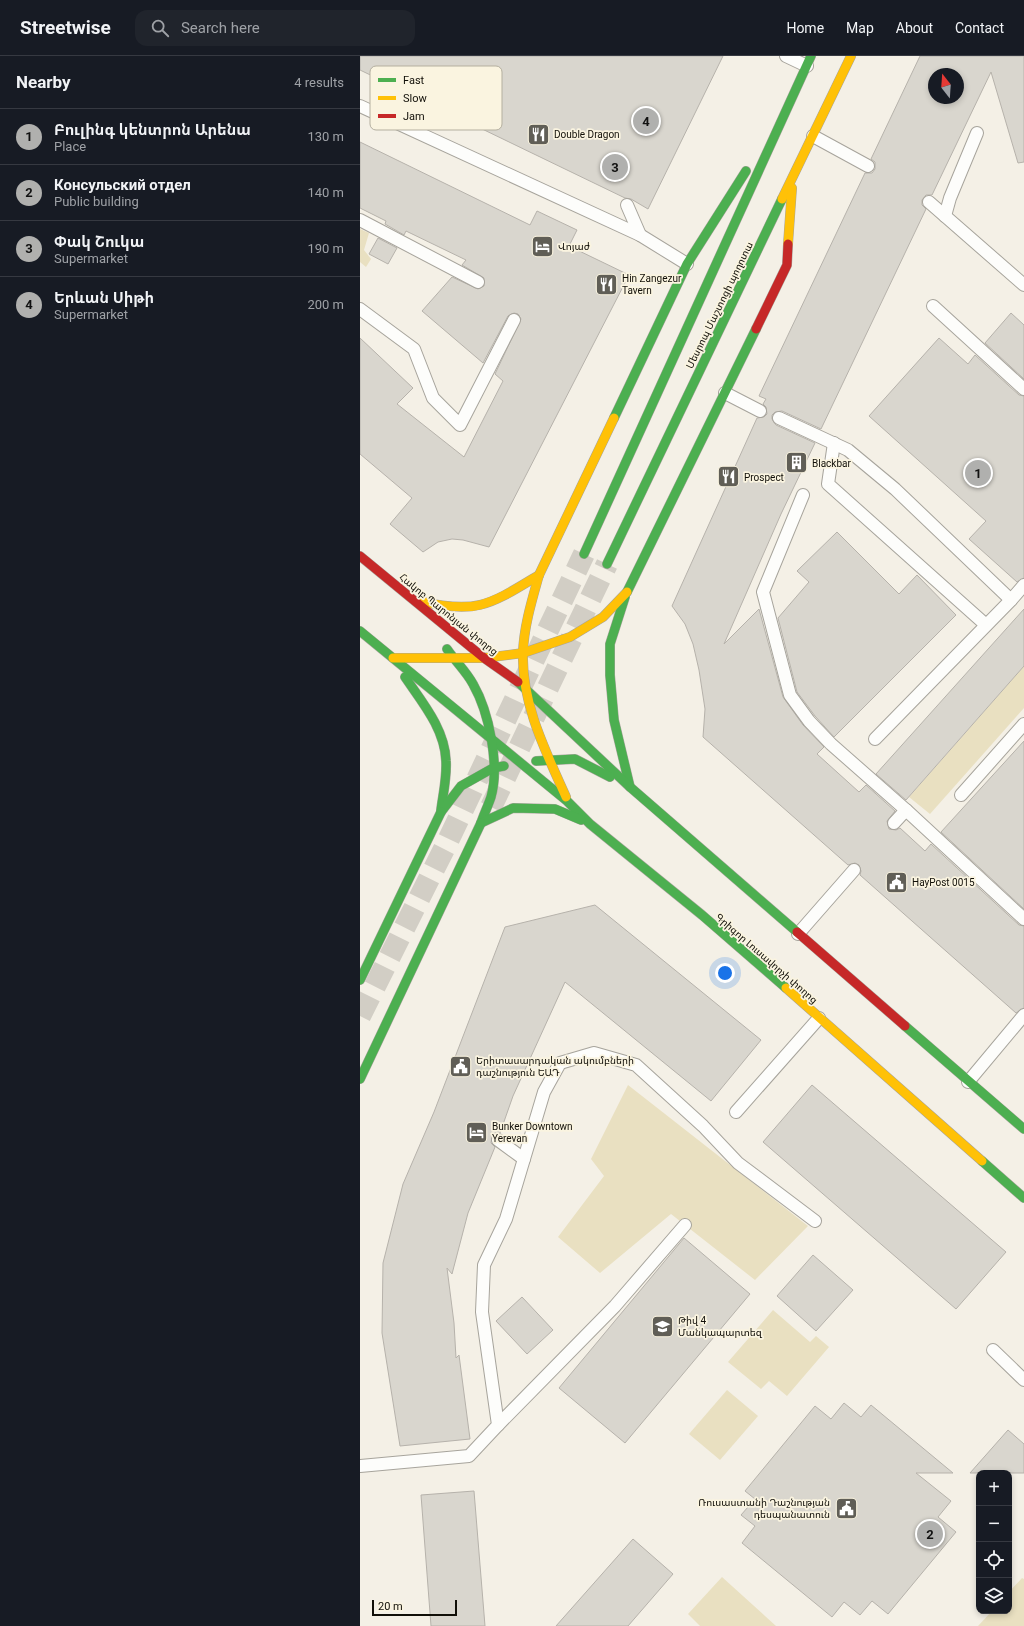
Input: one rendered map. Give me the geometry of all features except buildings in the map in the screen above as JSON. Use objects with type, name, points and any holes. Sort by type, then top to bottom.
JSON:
[{"type":"main road","name":"Մեսրոպ Մաշտոցի պողոտա","points":[[607,564],[814,136],[851,56]]},
{"type":"main road","name":"Մեսրոպ Մաշտոցի պողոտա","points":[[584,554],[809,61]]},
{"type":"main road","points":[[567,801],[549,759],[525,687],[523,653],[529,613],[539,575],[687,264],[790,103]]},
{"type":"main road","points":[[630,787],[614,720],[610,675],[610,644],[627,592],[788,264],[793,177]]},
{"type":"main road","name":"Հակոբ Պարոնյան փողոց","points":[[360,556],[484,658],[525,687]]},
{"type":"main road","points":[[413,599],[458,610],[475,609],[503,597],[539,575]]},
{"type":"main road","points":[[392,658],[484,658],[523,653],[570,637],[603,617],[627,592]]},
{"type":"main road","points":[[413,599],[433,629]]},
{"type":"main road","points":[[360,631],[491,739]]},
{"type":"main road","points":[[360,1079],[481,823],[491,795],[493,768],[491,739],[481,702],[473,683],[453,659],[441,641]]},
{"type":"main road","points":[[392,658],[429,712],[444,745],[446,775],[441,812]]},
{"type":"main road","points":[[525,687],[630,787],[968,1082],[1024,1129]]},
{"type":"main road","name":"Գրիգոր Լուսավորչի փողոց","points":[[491,739],[567,801],[590,824],[702,915],[1024,1198]]},
{"type":"main road","points":[[360,980],[441,812],[461,786],[493,768],[549,759],[575,759],[630,787]]},
{"type":"main road","points":[[481,823],[513,808],[555,809],[590,824]]},
{"type":"lane","points":[[786,56],[809,61]]},
{"type":"lane","points":[[360,106],[370,111]]},
{"type":"lane","points":[[412,130],[640,235],[687,264]]},
{"type":"lane","points":[[945,216],[950,198],[977,133]]},
{"type":"lane","points":[[814,136],[868,166]]},
{"type":"lane","points":[[929,202],[1024,285]]},
{"type":"lane","points":[[627,205],[640,235]]},
{"type":"lane","points":[[360,220],[478,282]]},
{"type":"lane","points":[[933,306],[1024,389]]},
{"type":"lane","points":[[360,309],[414,349],[433,398],[460,425],[514,320]]},
{"type":"lane","points":[[725,393],[760,411]]},
{"type":"lane","points":[[779,418],[848,450],[895,489],[1011,600]]},
{"type":"lane","points":[[834,443],[828,484],[986,625]]},
{"type":"lane","points":[[803,495],[763,592],[790,695],[809,721],[831,744],[906,810],[1024,919]]},
{"type":"lane","points":[[876,739],[1024,585]]},
{"type":"lane","points":[[961,795],[1024,724]]},
{"type":"lane","points":[[894,823],[906,810]]},
{"type":"lane","points":[[798,934],[854,870]]},
{"type":"lane","points":[[968,1082],[1024,1015]]},
{"type":"lane","points":[[736,1112],[819,1018]]},
{"type":"lane","points":[[498,1425],[482,1312],[484,1265],[506,1219],[544,1092],[560,1063],[594,1053],[636,1065],[703,1126],[738,1163],[815,1221]]},
{"type":"lane","points":[[498,1140],[524,1159]]},
{"type":"lane","points":[[360,1466],[469,1456],[615,1306],[685,1225]]},
{"type":"lane","points":[[992,1350],[1024,1380]]},
{"type":"shaded area","points":[[360,229],[369,233],[364,250],[371,259],[366,267],[360,262]]},
{"type":"shaded area","points":[[1024,666],[1024,708],[930,814],[909,797]]},
{"type":"shaded area","points":[[628,1085],[808,1226],[755,1280],[671,1214],[600,1273],[558,1237],[604,1176],[591,1159]]},
{"type":"shaded area","points":[[773,1310],[810,1342],[816,1336],[829,1347],[787,1396],[769,1381],[761,1389],[728,1362]]},
{"type":"shaded area","points":[[727,1390],[758,1416],[720,1460],[689,1434]]},
{"type":"shaded area","points":[[722,1577],[776,1626],[700,1626],[688,1614]]},
{"type":"shaded area","points":[[1022,1578],[1024,1579],[1024,1626],[978,1626],[989,1614],[1012,1614],[1012,1589]]},
{"type":"tunnel","points":[[360,1016],[447,843],[584,554]]},
{"type":"tunnel","points":[[491,807],[607,564]]},
{"type":"traffic: fast","points":[[584,554],[811,56]]},
{"type":"traffic: fast","points":[[614,418],[687,264],[746,171]]},
{"type":"traffic: fast","points":[[607,564],[782,199]]},
{"type":"traffic: fast","points":[[627,592],[756,329]]},
{"type":"traffic: fast","points":[[625,597],[610,644],[610,675],[614,720],[630,787]]},
{"type":"traffic: fast","points":[[360,631],[567,801],[590,824],[702,915],[786,988]]},
{"type":"traffic: fast","points":[[447,649],[464,670],[479,696],[484,709],[491,739],[494,770],[493,784],[491,797],[481,823]]},
{"type":"traffic: fast","points":[[405,677],[432,716],[442,738],[445,749],[446,774],[441,810]]},
{"type":"traffic: fast","points":[[518,682],[630,787],[797,932]]},
{"type":"traffic: fast","points":[[536,761],[575,759],[610,777]]},
{"type":"traffic: fast","points":[[441,812],[461,786],[493,768],[504,766]]},
{"type":"traffic: fast","points":[[481,823],[513,808],[555,809],[581,820]]},
{"type":"traffic: fast","points":[[360,980],[441,812]]},
{"type":"traffic: fast","points":[[360,1079],[481,823]]},
{"type":"traffic: fast","points":[[905,1026],[1024,1129]]},
{"type":"traffic: fast","points":[[982,1161],[1024,1198]]},
{"type":"traffic: slow","points":[[782,199],[851,56]]},
{"type":"traffic: slow","points":[[788,244],[792,188]]},
{"type":"traffic: slow","points":[[539,575],[614,418]]},
{"type":"traffic: slow","points":[[539,575],[525,633],[523,671],[530,708],[536,727],[566,797]]},
{"type":"traffic: slow","points":[[420,601],[456,607],[470,607],[495,600],[539,575]]},
{"type":"traffic: slow","points":[[393,658],[484,658],[523,653],[570,637],[603,617],[627,592]]},
{"type":"traffic: slow","points":[[786,988],[982,1161]]},
{"type":"traffic: jam","points":[[756,329],[787,265],[788,244]]},
{"type":"traffic: jam","points":[[360,556],[484,658],[518,682]]},
{"type":"traffic: jam","points":[[797,932],[905,1026]]},
{"type":"place","name":"Երևան Սիթի","points":[[646,121]]},
{"type":"place","name":"Double Dragon","points":[[538,134]]},
{"type":"place","name":"Փակ Շուկա","points":[[615,167]]},
{"type":"place","name":"Վոյաժ","points":[[543,246]]},
{"type":"place","name":"Hin Zangezur Tavern","points":[[606,284]]},
{"type":"place","name":"Blackbar","points":[[797,463]]},
{"type":"place","name":"Բուլինգ կենտրոն Արենա","points":[[978,473]]},
{"type":"place","name":"Prospect","points":[[729,477]]},
{"type":"place","name":"HayPost 0015","points":[[896,882]]},
{"type":"place","name":"Երիտասարդական ակումբների դաշնություն ԵԱԴ","points":[[460,1066]]},
{"type":"place","name":"Bunker Downtown Yerevan","points":[[477,1132]]},
{"type":"place","name":"Թիվ 4 Մանկապարտեզ","points":[[662,1326]]},
{"type":"place","name":"Ռուսաստանի Դաշնության դեսպանատուն","points":[[846,1508]]},
{"type":"place","name":"Консульский отдел","points":[[930,1534]]}]
